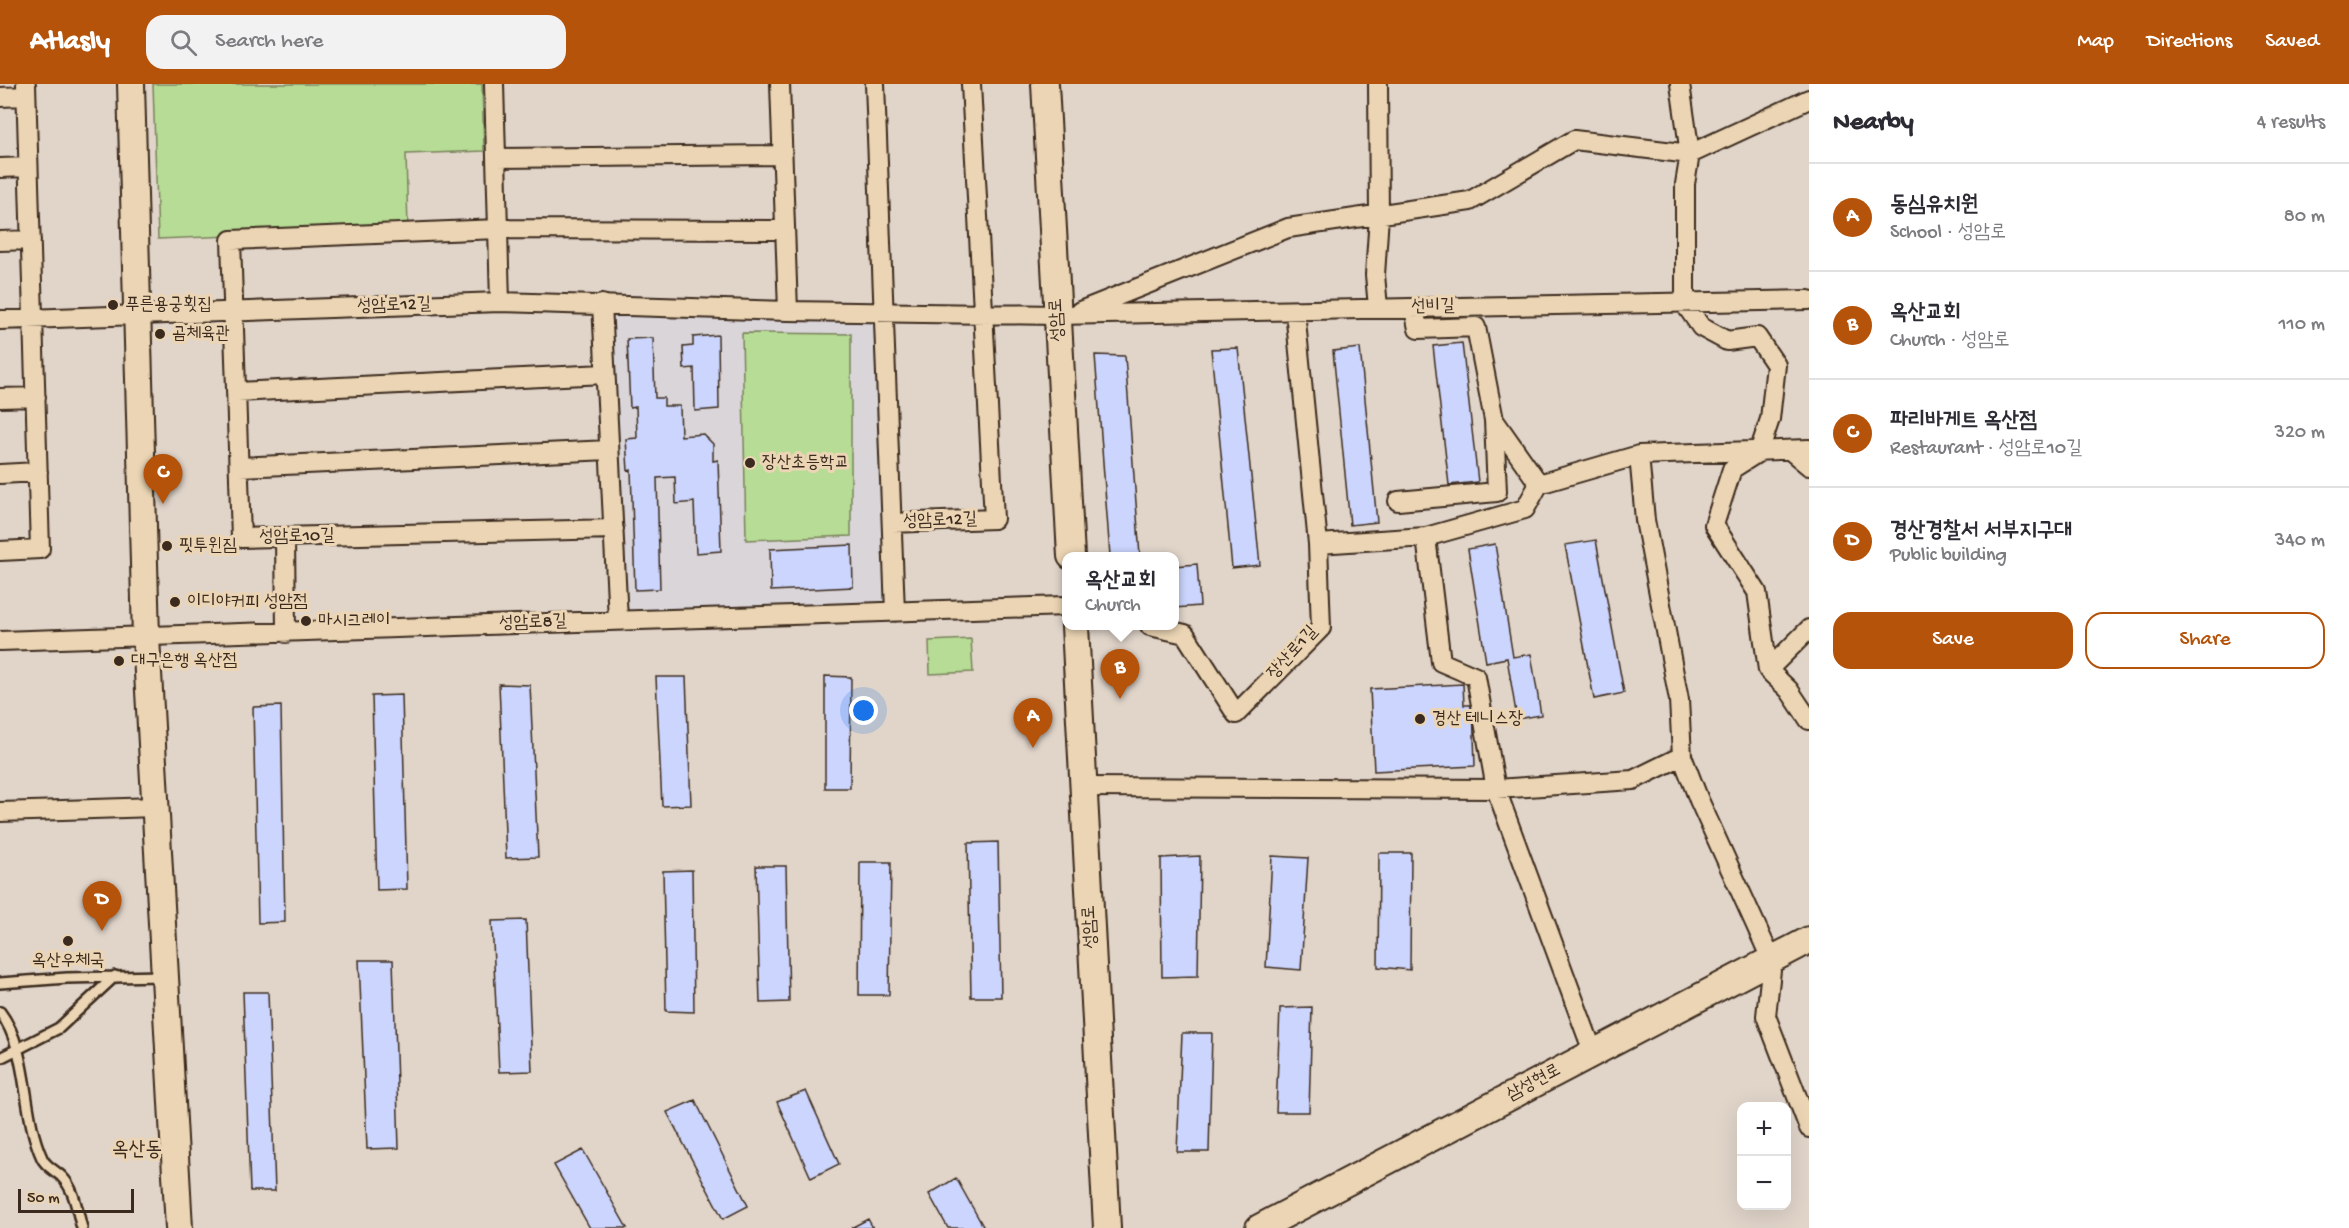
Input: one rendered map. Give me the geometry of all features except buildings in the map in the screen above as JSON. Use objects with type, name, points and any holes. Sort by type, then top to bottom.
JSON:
[{"type":"street","points":[[131,84],[146,637],[179,1228]]},
{"type":"street","points":[[494,84],[500,302]]},
{"type":"street","points":[[780,84],[788,311]]},
{"type":"street","name":"성암로12길","points":[[875,84],[892,523],[994,519],[971,84]]},
{"type":"street","name":"성암로","points":[[1045,84],[1064,315],[1071,552]]},
{"type":"street","points":[[1378,84],[1379,216],[1375,255],[1378,307]]},
{"type":"street","points":[[1680,84],[1690,154],[1685,184],[1685,304],[1701,327],[1727,341],[1757,337],[1776,365],[1770,419],[1760,452],[1732,469],[1714,525],[1757,592],[1768,670],[1789,690],[1809,720]]},
{"type":"street","points":[[0,97],[26,90],[40,549],[0,551]]},
{"type":"street","points":[[1064,315],[1288,228],[1470,201],[1574,140],[1690,154],[1809,99]]},
{"type":"street","points":[[496,158],[782,155]]},
{"type":"street","points":[[0,168],[28,167]]},
{"type":"street","points":[[498,229],[785,230]]},
{"type":"street","name":"성암로10길","points":[[498,229],[231,240],[241,538],[614,529]]},
{"type":"street","points":[[0,241],[31,240]]},
{"type":"street","name":"선비길","points":[[1064,315],[1809,300]]},
{"type":"street","name":"성암로12길","points":[[0,320],[500,302],[788,311],[1064,315]]},
{"type":"street","points":[[602,304],[618,620]]},
{"type":"street","points":[[1398,501],[1497,492],[1494,420],[1476,327],[1418,329],[1414,308]]},
{"type":"street","name":"장산로1길","points":[[1168,630],[1185,634],[1236,714],[1321,628],[1318,544],[1295,310]]},
{"type":"street","points":[[237,392],[605,374]]},
{"type":"street","points":[[0,398],[36,397]]},
{"type":"street","points":[[1494,420],[1539,484]]},
{"type":"street","points":[[239,467],[609,450]]},
{"type":"street","points":[[1318,544],[1426,537],[1525,509],[1539,484],[1639,455],[1800,450],[1809,466]]},
{"type":"street","points":[[1639,455],[1645,520],[1679,700],[1682,756],[1699,800],[1773,961],[1766,1016],[1809,1128]]},
{"type":"street","points":[[0,474],[38,472]]},
{"type":"street","points":[[892,523],[895,612]]},
{"type":"street","points":[[285,537],[286,633]]},
{"type":"street","points":[[1426,537],[1441,662],[1476,678],[1496,789],[1593,1052]]},
{"type":"street","name":"성암로8길","points":[[0,641],[1062,606]]},
{"type":"street","points":[[1768,670],[1809,629]]},
{"type":"street","name":"성암로","points":[[1074,630],[1107,1228]]},
{"type":"street","points":[[1083,787],[1496,789],[1633,780],[1682,756]]},
{"type":"street","points":[[0,812],[156,807]]},
{"type":"street","name":"삼성현로","points":[[1259,1228],[1725,983],[1773,961],[1809,940]]},
{"type":"lane","points":[[0,1058],[59,1028],[115,976]]},
{"type":"lane","points":[[0,983],[115,976],[165,976]]},
{"type":"lane","points":[[0,1012],[7,1022],[17,1050],[29,1118],[42,1160],[63,1178],[71,1190],[82,1228]]},
{"type":"shaded area","name":"장산초등학교","points":[[602,304],[884,313],[895,612],[618,620]]},
{"type":"green space","points":[[153,84],[482,84],[484,151],[406,154],[408,229],[158,239]]},
{"type":"green space","points":[[742,333],[851,334],[851,536],[746,540]]},
{"type":"green space","points":[[971,639],[973,672],[930,674],[929,641]]},
{"type":"place","name":"푸른용궁횟집","points":[[113,305]]},
{"type":"place","name":"곰체육관","points":[[160,334]]},
{"type":"place","name":"장산초등학교","points":[[750,463]]},
{"type":"place","name":"파리바게트 옥산점","points":[[163,504]]},
{"type":"place","name":"핏투윈짐","points":[[167,546]]},
{"type":"place","name":"이디야커피 성암점","points":[[175,602]]},
{"type":"place","name":"마시그레이","points":[[306,621]]},
{"type":"place","name":"대구은행 옥산점","points":[[119,661]]},
{"type":"place","name":"옥산교회","points":[[1120,699]]},
{"type":"place","name":"경산 테니스장","points":[[1420,719]]},
{"type":"place","name":"동심유치원","points":[[1033,748]]},
{"type":"place","name":"경산경찰서 서부지구대","points":[[102,931]]},
{"type":"place","name":"옥산우체국","points":[[68,941]]},
{"type":"district","name":"옥산동","points":[[137,1151]]}]
